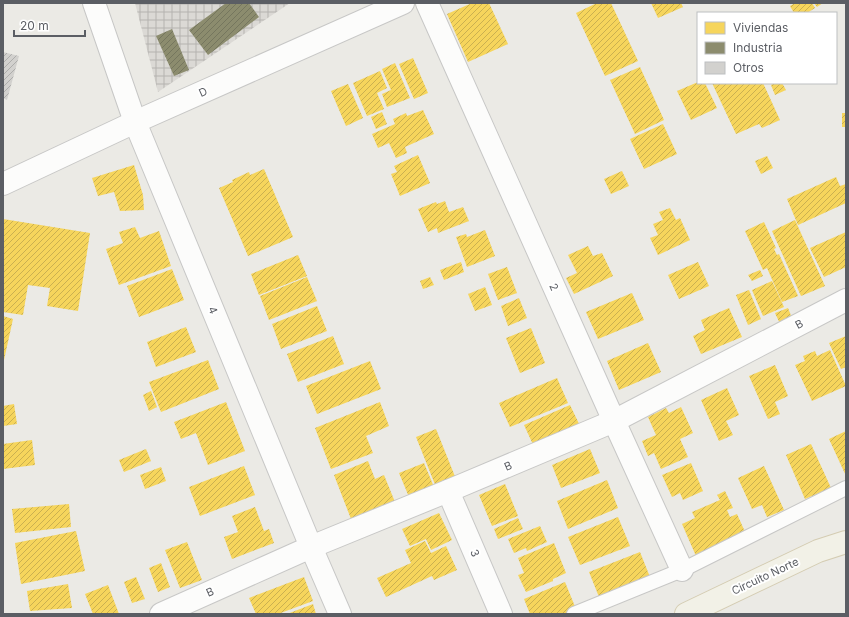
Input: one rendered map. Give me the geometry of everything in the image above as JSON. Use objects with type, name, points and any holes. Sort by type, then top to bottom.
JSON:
[{"type":"main road","name":"Circuito Norte","points":[[686,614],[818,551],[846,542]]},
{"type":"street","name":"4","points":[[94,3],[135,122],[340,614]]},
{"type":"street","name":"D","points":[[3,184],[135,122],[403,3]]},
{"type":"street","name":"2","points":[[427,3],[682,570]]},
{"type":"street","name":"B","points":[[162,614],[311,547],[614,421],[846,300]]},
{"type":"street","name":"3","points":[[448,491],[501,614]]},
{"type":"lane","points":[[574,614],[682,570],[846,488]]},
{"type":"shaded area","points":[[135,3],[290,3],[158,92]]},
{"type":"building: Viviendas","points":[[472,3],[489,3],[508,44],[468,62],[447,14]]},
{"type":"building: Viviendas","points":[[597,3],[611,3],[638,61],[605,76],[576,13]]},
{"type":"building: Viviendas","points":[[651,3],[681,3],[683,7],[658,18]]},
{"type":"building: Viviendas","points":[[795,3],[812,3],[815,8],[809,12],[793,12],[790,6]]},
{"type":"building: Viviendas","points":[[814,3],[823,3],[817,7]]},
{"type":"building: Viviendas","points":[[413,58],[428,93],[414,99],[399,64]]},
{"type":"building: Viviendas","points":[[395,63],[410,98],[387,107],[382,94],[391,90],[382,69]]},
{"type":"building: Viviendas","points":[[640,67],[664,120],[635,134],[610,80]]},
{"type":"building: Viviendas","points":[[380,71],[387,88],[377,93],[384,109],[367,116],[353,83]]},
{"type":"building: Viviendas","points":[[697,82],[697,84],[705,84],[717,108],[691,120],[677,91]]},
{"type":"building: Viviendas","points":[[348,84],[363,118],[346,126],[331,91]]},
{"type":"building: Viviendas","points":[[712,84],[763,84],[780,120],[762,128],[759,124],[736,134]]},
{"type":"building: Viviendas","points":[[783,84],[786,90],[775,95],[771,85]]},
{"type":"building: Viviendas","points":[[423,110],[434,134],[405,147],[407,153],[396,158],[389,143],[378,148],[372,134],[395,124],[393,119],[406,113],[407,116]]},
{"type":"building: Viviendas","points":[[382,112],[387,124],[376,129],[371,117]]},
{"type":"building: Viviendas","points":[[842,113],[846,113],[846,127],[842,127]]},
{"type":"building: Viviendas","points":[[663,124],[677,154],[644,169],[630,139]]},
{"type":"building: Viviendas","points":[[418,155],[430,183],[400,196],[391,174],[397,172],[394,166]]},
{"type":"building: Viviendas","points":[[767,156],[773,168],[761,174],[755,161]]},
{"type":"building: Viviendas","points":[[134,165],[143,195],[144,210],[120,211],[114,192],[98,196],[92,178]]},
{"type":"building: Viviendas","points":[[264,169],[293,237],[248,256],[219,188],[233,182],[232,180],[249,172],[250,175]]},
{"type":"building: Viviendas","points":[[622,171],[629,186],[611,194],[604,179]]},
{"type":"building: Viviendas","points":[[836,177],[840,186],[846,184],[846,203],[798,225],[787,199]]},
{"type":"building: Viviendas","points":[[445,201],[449,212],[463,207],[469,221],[438,233],[437,228],[428,232],[418,209],[436,202],[437,204]]},
{"type":"building: Viviendas","points":[[670,208],[676,220],[680,218],[690,240],[658,255],[650,238],[658,235],[653,224],[663,220],[659,212]]},
{"type":"building: Viviendas","points":[[3,219],[90,233],[78,311],[47,306],[50,288],[28,285],[23,315],[3,312]]},
{"type":"building: Viviendas","points":[[795,220],[825,286],[801,296],[772,231]]},
{"type":"building: Viviendas","points":[[764,222],[776,248],[774,249],[777,255],[779,254],[798,296],[782,302],[767,268],[763,270],[745,231]]},
{"type":"building: Viviendas","points":[[135,227],[140,238],[159,231],[171,266],[119,285],[106,249],[123,243],[119,232]]},
{"type":"building: Viviendas","points":[[485,230],[495,256],[467,267],[456,237],[466,234],[467,237]]},
{"type":"building: Viviendas","points":[[846,232],[846,267],[824,277],[810,248]]},
{"type":"building: Viviendas","points":[[588,246],[593,256],[602,253],[613,276],[574,294],[566,278],[577,273],[568,255]]},
{"type":"building: Viviendas","points":[[298,255],[307,276],[259,295],[251,274]]},
{"type":"building: Viviendas","points":[[461,262],[464,272],[444,280],[440,270]]},
{"type":"building: Viviendas","points":[[698,262],[709,286],[679,299],[668,275]]},
{"type":"building: Viviendas","points":[[507,267],[517,293],[498,300],[488,274]]},
{"type":"building: Viviendas","points":[[172,269],[184,300],[139,317],[127,286]]},
{"type":"building: Viviendas","points":[[760,270],[763,276],[752,281],[748,275]]},
{"type":"building: Viviendas","points":[[307,277],[317,301],[269,320],[260,296]]},
{"type":"building: Viviendas","points":[[430,277],[434,285],[423,289],[420,281]]},
{"type":"building: Viviendas","points":[[772,281],[784,307],[763,316],[752,290]]},
{"type":"building: Viviendas","points":[[485,287],[492,305],[475,311],[468,294]]},
{"type":"building: Viviendas","points":[[749,290],[761,319],[748,325],[736,295]]},
{"type":"building: Viviendas","points":[[632,293],[644,320],[598,339],[586,312]]},
{"type":"building: Viviendas","points":[[519,298],[527,318],[508,326],[501,306]]},
{"type":"building: Viviendas","points":[[317,306],[327,331],[281,349],[272,324]]},
{"type":"building: Viviendas","points":[[729,308],[742,337],[701,354],[693,336],[705,330],[701,320]]},
{"type":"building: Viviendas","points":[[788,308],[794,323],[782,328],[775,313]]},
{"type":"building: Viviendas","points":[[3,316],[13,319],[4,360],[3,360]]},
{"type":"building: Viviendas","points":[[186,327],[196,352],[156,367],[147,342]]},
{"type":"building: Viviendas","points":[[531,328],[545,363],[520,373],[506,338]]},
{"type":"building: Viviendas","points":[[333,336],[344,364],[298,382],[287,354]]},
{"type":"building: Viviendas","points":[[846,336],[846,367],[841,369],[829,343]]},
{"type":"building: Viviendas","points":[[648,343],[661,372],[619,390],[607,361]]},
{"type":"building: Viviendas","points":[[830,350],[846,386],[812,401],[795,365],[805,361],[803,356],[815,351],[817,356]]},
{"type":"building: Viviendas","points":[[208,360],[219,389],[161,412],[149,382]]},
{"type":"building: Viviendas","points":[[370,361],[381,389],[317,414],[306,386]]},
{"type":"building: Viviendas","points":[[775,365],[788,396],[775,402],[780,414],[768,419],[749,376]]},
{"type":"building: Viviendas","points":[[557,378],[568,403],[510,427],[499,403]]},
{"type":"building: Viviendas","points":[[727,388],[739,415],[726,421],[733,435],[719,441],[701,400]]},
{"type":"building: Viviendas","points":[[151,391],[157,407],[149,411],[143,395]]},
{"type":"building: Viviendas","points":[[226,402],[245,451],[208,465],[196,433],[181,439],[174,422]]},
{"type":"building: Viviendas","points":[[380,402],[389,426],[366,436],[373,453],[331,469],[315,428]]},
{"type":"building: Viviendas","points":[[14,404],[17,424],[3,426],[3,406]]},
{"type":"building: Viviendas","points":[[570,405],[582,430],[536,451],[524,425]]},
{"type":"building: Viviendas","points":[[681,407],[693,433],[680,439],[688,457],[661,469],[654,453],[648,456],[642,441],[656,435],[648,417],[666,408],[669,413]]},
{"type":"building: Viviendas","points":[[436,429],[456,479],[436,487],[416,437]]},
{"type":"building: Viviendas","points":[[846,431],[846,476],[829,439]]},
{"type":"building: Viviendas","points":[[32,440],[35,465],[3,469],[3,444]]},
{"type":"building: Viviendas","points":[[811,444],[831,488],[805,499],[786,455]]},
{"type":"building: Viviendas","points":[[146,449],[151,461],[124,472],[119,460]]},
{"type":"building: Viviendas","points":[[590,449],[600,473],[561,488],[552,465]]},
{"type":"building: Viviendas","points":[[368,461],[375,479],[384,475],[395,502],[351,519],[334,475]]},
{"type":"building: Viviendas","points":[[424,463],[434,487],[409,497],[399,473]]},
{"type":"building: Viviendas","points":[[691,463],[703,491],[683,500],[680,493],[672,497],[662,475]]},
{"type":"building: Viviendas","points":[[244,466],[255,495],[200,516],[189,487]]},
{"type":"building: Viviendas","points":[[764,466],[784,510],[767,517],[762,505],[752,509],[738,478]]},
{"type":"building: Viviendas","points":[[161,467],[166,481],[145,489],[140,475]]},
{"type":"building: Viviendas","points":[[607,480],[618,508],[568,529],[557,501]]},
{"type":"building: Viviendas","points":[[505,484],[518,516],[492,526],[479,495]]},
{"type":"building: Viviendas","points":[[725,491],[733,508],[727,510],[730,517],[737,514],[746,534],[696,556],[682,524],[695,518],[692,512],[720,500],[717,495]]},
{"type":"building: Viviendas","points":[[69,504],[71,527],[15,533],[12,509]]},
{"type":"building: Viviendas","points":[[255,507],[264,531],[269,529],[274,543],[232,559],[224,537],[238,532],[232,516]]},
{"type":"building: Viviendas","points":[[439,513],[452,540],[431,550],[426,539],[410,546],[402,529]]},
{"type":"building: Viviendas","points":[[618,517],[630,546],[580,565],[568,537]]},
{"type":"building: Viviendas","points":[[518,518],[523,529],[498,539],[494,529]]},
{"type":"building: Viviendas","points":[[540,526],[547,542],[527,551],[526,548],[514,553],[508,539]]},
{"type":"building: Viviendas","points":[[76,531],[85,571],[21,584],[15,543]]},
{"type":"building: Viviendas","points":[[425,541],[431,553],[446,546],[457,570],[434,580],[432,576],[386,597],[377,578],[411,563],[405,550]]},
{"type":"building: Viviendas","points":[[187,542],[202,580],[180,588],[165,550]]},
{"type":"building: Viviendas","points":[[554,543],[566,573],[553,579],[553,581],[526,592],[518,575],[524,573],[518,558]]},
{"type":"building: Viviendas","points":[[640,552],[650,577],[599,597],[589,572]]},
{"type":"building: Viviendas","points":[[161,563],[170,587],[158,592],[149,568]]},
{"type":"building: Viviendas","points":[[136,577],[145,599],[132,603],[124,582]]},
{"type":"building: Viviendas","points":[[304,577],[313,601],[278,614],[256,614],[249,598]]},
{"type":"building: Viviendas","points":[[565,582],[576,609],[563,614],[530,614],[524,599]]},
{"type":"building: Viviendas","points":[[68,584],[72,608],[30,611],[27,591]]},
{"type":"building: Viviendas","points":[[108,585],[119,614],[93,614],[85,594]]},
{"type":"building: Viviendas","points":[[313,604],[316,614],[287,614]]},
{"type":"building: Industria","points":[[226,3],[249,3],[259,17],[208,55],[189,30]]},
{"type":"building: Industria","points":[[172,29],[189,70],[174,76],[156,36]]},
{"type":"building: Otros","points":[[3,52],[19,56],[7,100],[3,98]]}]
